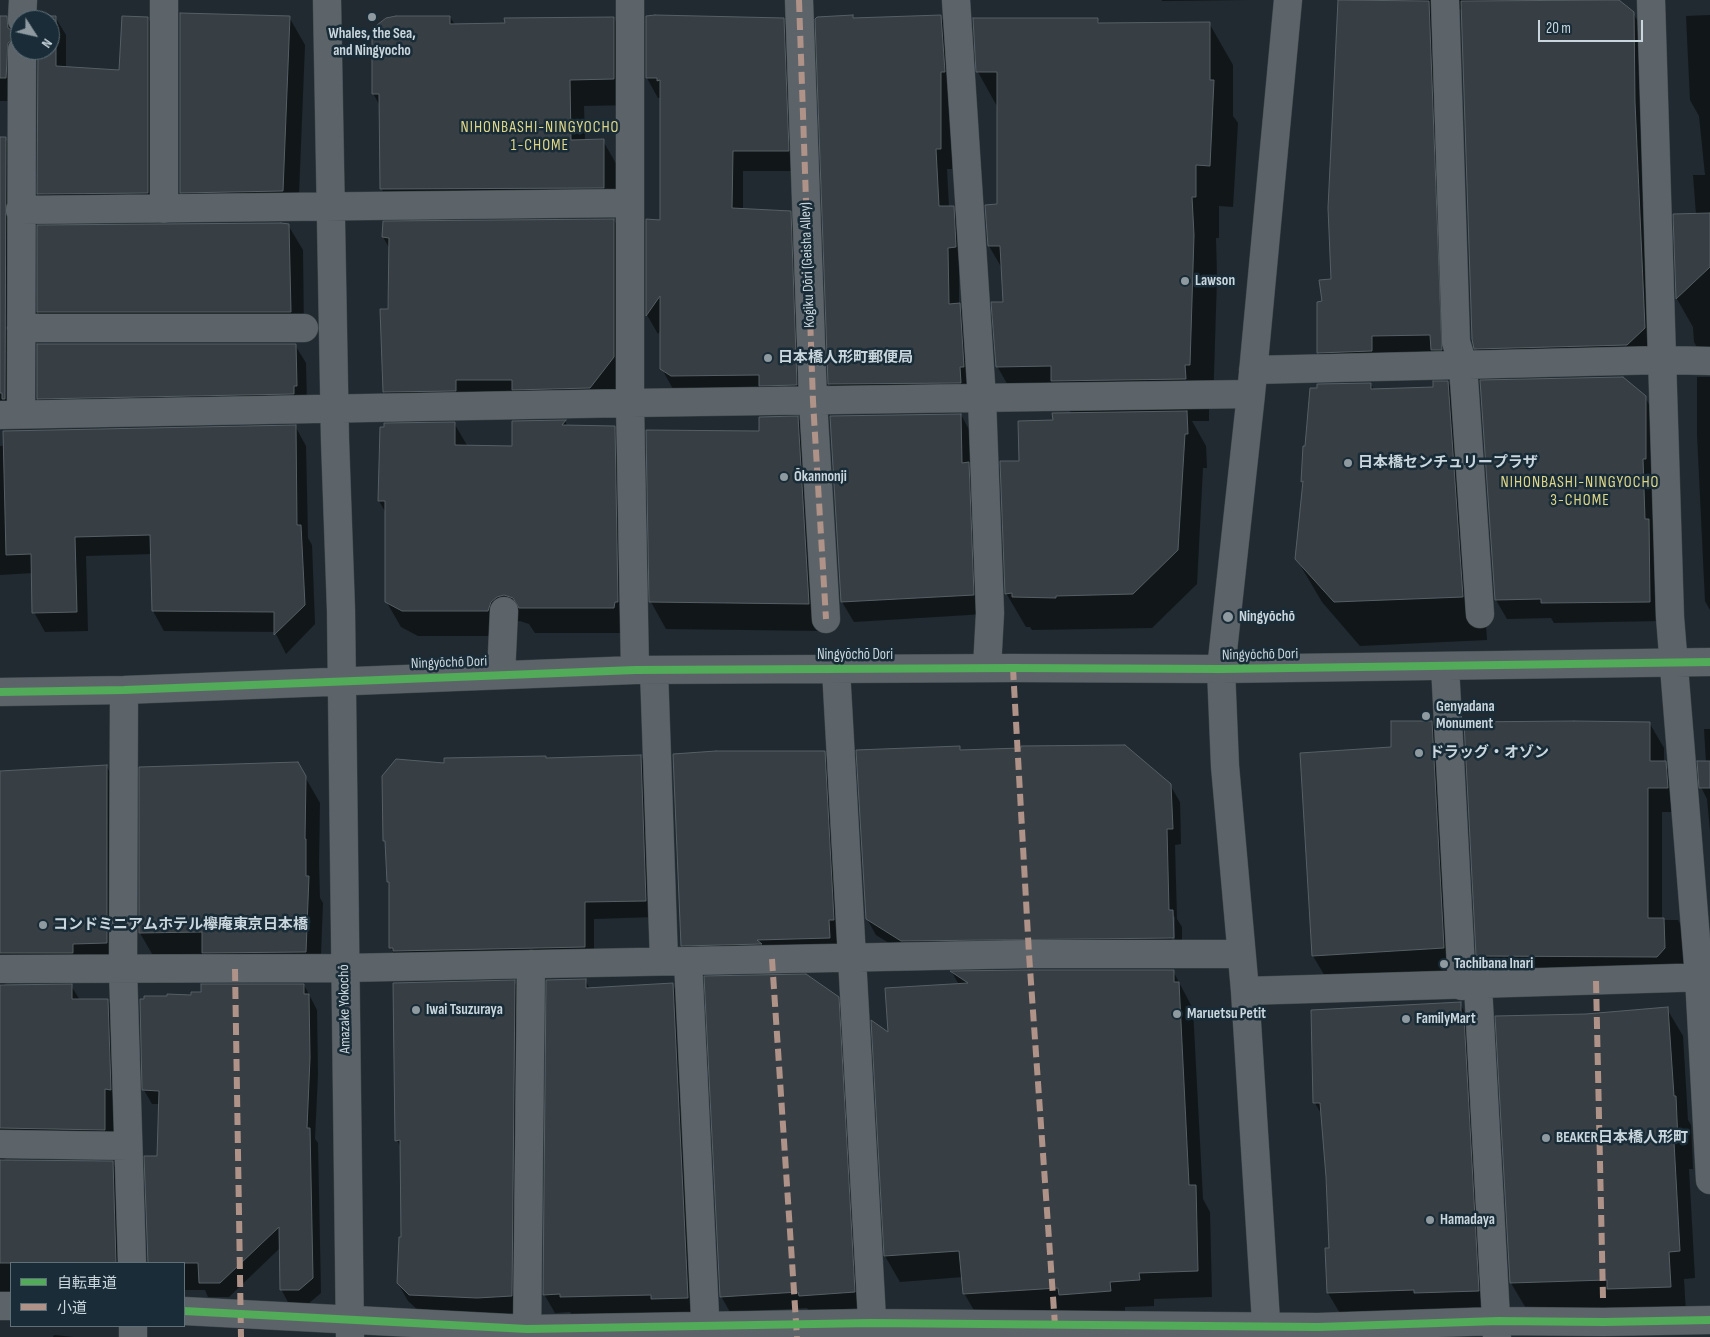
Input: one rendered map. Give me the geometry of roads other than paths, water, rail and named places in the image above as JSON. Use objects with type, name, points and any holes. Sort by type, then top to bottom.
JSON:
[{"type":"street","points":[[164,0],[164,209]]},
{"type":"street","name":"Amazake Yokochō","points":[[327,0],[341,681],[350,1329]]},
{"type":"street","points":[[630,0],[630,403],[645,670],[676,961],[706,1331]]},
{"type":"street","name":"Kogiku Dōri (Geisha Alley)","points":[[799,0],[813,401],[826,619]]},
{"type":"street","points":[[956,0],[982,399],[990,613],[987,668]]},
{"type":"street","points":[[1267,1332],[1245,992],[1240,954],[1225,766],[1221,669],[1252,382],[1288,0]]},
{"type":"street","points":[[1445,0],[1456,342],[1463,365],[1480,614]]},
{"type":"street","points":[[1651,0],[1670,617],[1675,662],[1677,711],[1704,977],[1710,1180]]},
{"type":"street","points":[[21,60],[10,266],[21,328],[10,415],[630,403],[982,399],[1252,382],[1463,365],[1663,360],[1710,361]]},
{"type":"street","points":[[14,194],[164,209],[630,202]]},
{"type":"street","points":[[21,328],[304,328]]},
{"type":"street","points":[[501,675],[504,611]]},
{"type":"street","name":"Ningyōchō Dori","points":[[0,692],[124,690],[645,670],[1221,669],[1710,662]]},
{"type":"street","points":[[1445,666],[1497,1329]]},
{"type":"street","points":[[836,669],[872,1330]]},
{"type":"street","points":[[124,690],[123,969],[132,1262]]},
{"type":"street","points":[[0,969],[345,968],[852,957],[1240,954]]},
{"type":"street","points":[[527,1333],[531,964]]},
{"type":"street","points":[[1245,992],[1704,977]]},
{"type":"street","points":[[0,1144],[128,1146]]},
{"type":"street","points":[[185,1311],[350,1329],[527,1333],[872,1330],[1267,1332],[1497,1329],[1605,1330],[1710,1320]]},
{"type":"place","name":"Whales, the Sea, and Ningyocho","points":[[372,17]]},
{"type":"place","name":"Lawson","points":[[1185,281]]},
{"type":"place","name":"日本橋人形町郵便局","points":[[768,358]]},
{"type":"place","name":"日本橋センチュリープラザ","points":[[1348,463]]},
{"type":"place","name":"Ōkannonji","points":[[784,477]]},
{"type":"place","name":"Ningyōchō","points":[[1228,617]]},
{"type":"place","name":"Genyadana Monument","points":[[1426,716]]},
{"type":"place","name":"ドラッグ・オゾン","points":[[1419,753]]},
{"type":"place","name":"コンドミニアムホテル欅庵東京日本橋","points":[[43,925]]},
{"type":"place","name":"Tachibana Inari","points":[[1444,964]]},
{"type":"place","name":"Iwai Tsuzuraya","points":[[416,1010]]},
{"type":"place","name":"Maruetsu Petit","points":[[1177,1014]]},
{"type":"place","name":"FamilyMart","points":[[1406,1019]]},
{"type":"place","name":"BEAKER日本橋人形町","points":[[1546,1138]]},
{"type":"place","name":"Hamadaya","points":[[1430,1220]]},
{"type":"district","name":"NIHONBASHI-NINGYOCHO 1-CHOME","points":[[540,137]]},
{"type":"district","name":"NIHONBASHI-NINGYOCHO 3-CHOME","points":[[1580,492]]}]
